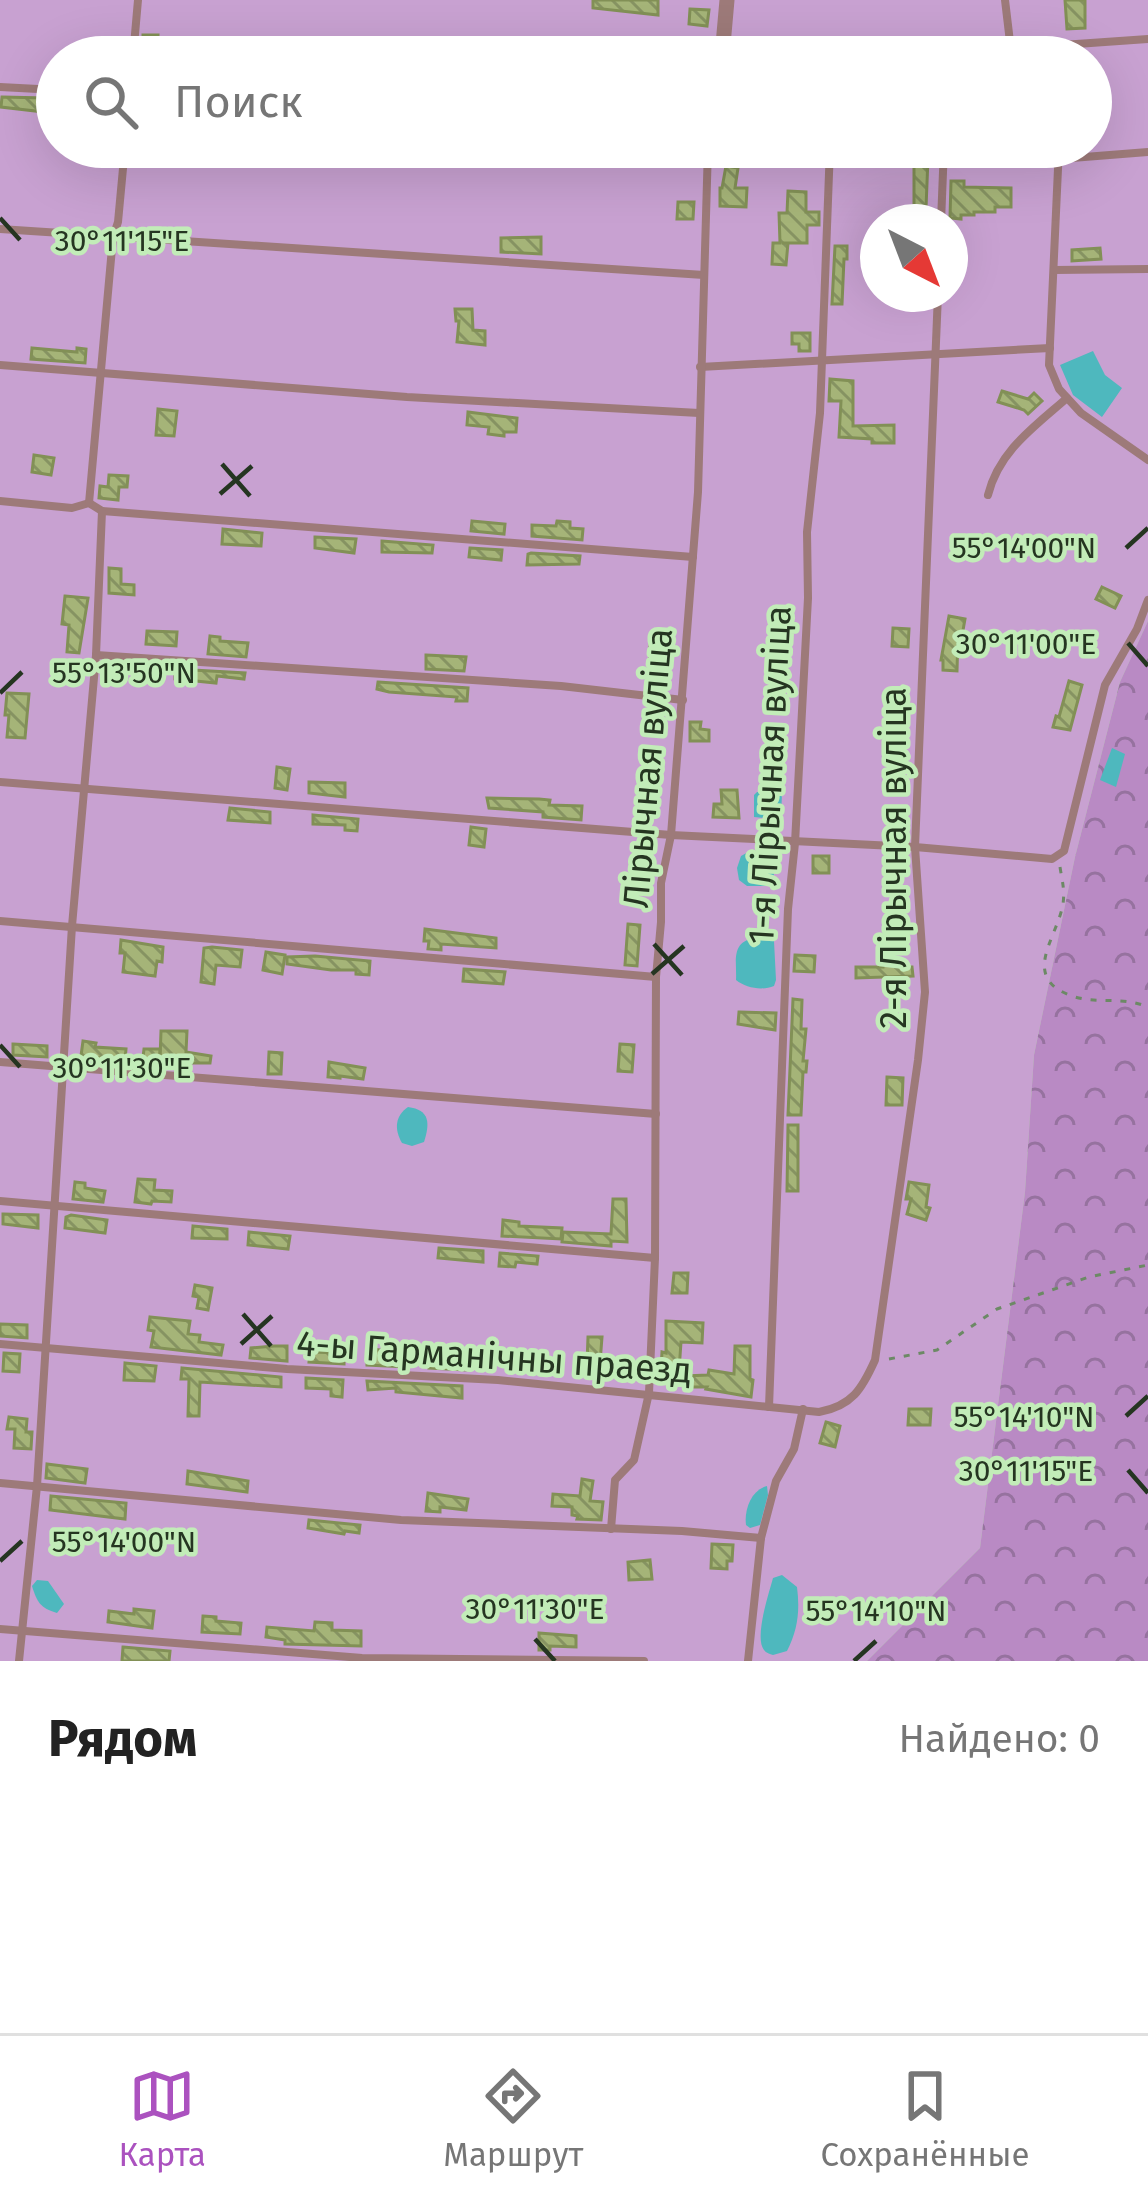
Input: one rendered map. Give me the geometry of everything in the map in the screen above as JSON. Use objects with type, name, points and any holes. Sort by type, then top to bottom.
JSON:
[{"type":"street","points":[[723,36],[727,0]]},
{"type":"lane","points":[[135,36],[138,0]]},
{"type":"lane","points":[[1006,0],[1009,36]]},
{"type":"lane","points":[[1112,42],[1148,39]]},
{"type":"lane","points":[[0,87],[36,89]]},
{"type":"lane","points":[[1112,155],[1148,152]]},
{"type":"lane","points":[[89,503],[112,237],[123,168]]},
{"type":"lane","name":"Лірычная вуліца","points":[[611,1529],[615,1480],[634,1460],[649,1394],[655,1258],[656,976],[698,492],[707,168]]},
{"type":"lane","name":"1-я Лірычная вуліца","points":[[770,1406],[787,929],[808,598],[807,532],[820,412],[829,168]]},
{"type":"lane","points":[[942,204],[943,168]]},
{"type":"lane","points":[[1059,168],[1049,365],[1067,398],[1148,460]]},
{"type":"lane","points":[[0,229],[704,275]]},
{"type":"lane","points":[[1054,270],[1148,269]]},
{"type":"lane","name":"2-я Лірычная вуліца","points":[[770,1406],[819,1412],[836,1409],[862,1389],[875,1360],[925,992],[914,848],[937,312]]},
{"type":"lane","points":[[700,367],[1051,347]]},
{"type":"lane","points":[[0,365],[406,397],[699,413]]},
{"type":"lane","points":[[988,495],[1008,451],[1067,398]]},
{"type":"lane","points":[[0,501],[72,508],[89,503],[102,511],[693,557]]},
{"type":"lane","points":[[20,1661],[37,1486],[102,511]]},
{"type":"lane","points":[[0,782],[671,836],[1052,859],[1061,853],[1106,685],[1148,600]]},
{"type":"lane","points":[[96,655],[538,684],[683,700]]},
{"type":"lane","points":[[0,921],[656,976]]},
{"type":"lane","points":[[0,1062],[656,1114]]},
{"type":"lane","points":[[0,1201],[655,1258]]},
{"type":"lane","name":"4-ы Гарманічны праезд","points":[[0,1344],[287,1369],[498,1380],[770,1406]]},
{"type":"lane","points":[[748,1661],[761,1538],[776,1481],[794,1449],[803,1409]]},
{"type":"lane","points":[[0,1483],[401,1520],[761,1538]]},
{"type":"lane","points":[[0,1629],[362,1658],[644,1661]]},
{"type":"path","points":[[1061,853],[1063,908],[1047,943],[1047,977],[1058,991],[1082,999],[1120,999],[1148,1007]]},
{"type":"path","points":[[875,1360],[937,1350],[998,1309],[1089,1277],[1148,1264]]},
{"type":"shaded area","points":[[0,0],[1148,0],[1148,621],[1120,682],[1075,857],[1034,1055],[1025,1192],[980,1548],[867,1661],[0,1661]]},
{"type":"green space","points":[[1148,621],[1148,1661],[867,1661],[980,1548],[1025,1192],[1034,1055],[1075,857],[1120,682]]},
{"type":"water","points":[[1093,351],[1105,375],[1122,388],[1102,417],[1073,395],[1060,365]]},
{"type":"water","points":[[1112,748],[1125,754],[1116,787],[1100,780]]},
{"type":"water","points":[[757,792],[782,792],[781,820],[754,817]]},
{"type":"water","points":[[750,851],[776,860],[773,880],[767,886],[747,886],[739,880],[741,856]]},
{"type":"water","points":[[750,939],[774,941],[774,986],[754,988],[736,980],[737,950]]},
{"type":"water","points":[[408,1107],[421,1111],[427,1123],[424,1142],[412,1146],[402,1143],[397,1128],[400,1114]]},
{"type":"water","points":[[767,1486],[760,1525],[750,1528],[746,1519],[750,1501]]},
{"type":"water","points":[[782,1575],[797,1587],[797,1620],[787,1651],[773,1655],[761,1644],[761,1626],[773,1578]]},
{"type":"water","points":[[37,1580],[48,1581],[64,1604],[57,1613],[38,1600],[32,1586]]},
{"type":"building","points":[[593,0],[658,0],[658,15],[593,8]]},
{"type":"building","points":[[1065,0],[1085,0],[1085,28],[1067,29]]},
{"type":"building","points":[[690,9],[709,10],[707,26],[689,24]]},
{"type":"building","points":[[2,97],[36,98],[36,111],[1,107]]},
{"type":"building","points":[[726,168],[738,168],[735,188],[747,188],[746,207],[720,206]]},
{"type":"building","points":[[914,168],[928,168],[926,204],[914,204]]},
{"type":"building","points":[[951,181],[964,181],[964,187],[1011,188],[1011,207],[995,207],[995,212],[968,215],[968,204],[950,204]]},
{"type":"building","points":[[788,191],[806,192],[806,212],[819,212],[819,225],[807,225],[807,243],[788,243],[786,265],[772,264],[773,243],[780,243],[779,213],[787,213]]},
{"type":"building","points":[[678,202],[694,202],[693,219],[677,219]]},
{"type":"building","points":[[541,237],[541,254],[501,252],[501,238]]},
{"type":"building","points":[[835,246],[847,246],[842,304],[832,304]]},
{"type":"building","points":[[1100,248],[1101,259],[1072,261],[1072,250]]},
{"type":"building","points":[[455,309],[472,309],[473,330],[485,331],[485,345],[457,342]]},
{"type":"building","points":[[792,333],[810,333],[810,351],[799,351],[799,344],[792,344]]},
{"type":"building","points":[[32,348],[86,349],[85,363],[31,359]]},
{"type":"building","points":[[830,379],[853,381],[853,426],[894,425],[894,443],[839,437],[841,401],[829,401]]},
{"type":"building","points":[[1002,391],[1028,399],[1034,393],[1042,401],[1028,414],[998,402]]},
{"type":"building","points":[[158,409],[177,411],[174,436],[156,435]]},
{"type":"building","points":[[468,412],[517,418],[516,432],[488,434],[489,427],[467,425]]},
{"type":"building","points":[[34,455],[54,458],[51,475],[32,472]]},
{"type":"building","points":[[109,475],[128,476],[127,487],[119,487],[118,500],[99,498],[100,486],[108,487]]},
{"type":"building","points":[[472,521],[505,524],[504,534],[471,531]]},
{"type":"building","points":[[557,521],[583,529],[582,540],[532,536],[532,525],[556,526]]},
{"type":"building","points":[[223,529],[262,533],[261,546],[222,544]]},
{"type":"building","points":[[315,537],[356,539],[354,553],[315,548]]},
{"type":"building","points":[[382,541],[433,545],[432,553],[382,552]]},
{"type":"building","points":[[470,548],[502,550],[501,560],[469,557]]},
{"type":"building","points":[[531,553],[580,556],[579,564],[527,565]]},
{"type":"building","points":[[109,568],[121,569],[121,584],[134,585],[134,595],[109,593]]},
{"type":"building","points":[[1102,587],[1121,596],[1115,608],[1096,599]]},
{"type":"building","points":[[65,596],[88,598],[79,653],[67,652],[69,625],[62,624]]},
{"type":"building","points":[[949,616],[965,619],[962,636],[958,635],[957,671],[943,670],[941,660]]},
{"type":"building","points":[[893,628],[909,629],[908,647],[892,646]]},
{"type":"building","points":[[147,631],[177,632],[176,646],[146,644]]},
{"type":"building","points":[[210,636],[248,643],[246,657],[208,654]]},
{"type":"building","points":[[650,644],[664,646],[661,679],[649,678]]},
{"type":"building","points":[[426,655],[466,657],[464,671],[426,669]]},
{"type":"building","points":[[175,669],[245,673],[244,679],[217,676],[216,683],[175,679]]},
{"type":"building","points":[[1069,681],[1082,685],[1070,730],[1053,727]]},
{"type":"building","points":[[378,682],[468,688],[467,701],[389,692],[377,689]]},
{"type":"building","points":[[7,693],[29,694],[25,738],[7,737]]},
{"type":"building","points":[[690,722],[701,722],[700,729],[709,730],[709,741],[690,741]]},
{"type":"building","points":[[277,767],[290,769],[287,790],[275,788]]},
{"type":"building","points":[[309,782],[345,783],[345,797],[309,793]]},
{"type":"building","points":[[721,790],[737,790],[739,818],[713,817],[714,804],[722,804]]},
{"type":"building","points":[[487,798],[582,806],[581,820],[489,808]]},
{"type":"building","points":[[230,808],[270,812],[270,823],[228,820]]},
{"type":"building","points":[[313,815],[358,819],[357,831],[345,830],[345,825],[313,824]]},
{"type":"building","points":[[471,827],[486,829],[484,847],[469,845]]},
{"type":"building","points":[[813,856],[829,856],[829,873],[813,873]]},
{"type":"building","points":[[628,924],[640,925],[637,966],[625,965]]},
{"type":"building","points":[[425,929],[496,938],[496,948],[441,944],[441,950],[428,949]]},
{"type":"building","points":[[121,940],[163,947],[155,976],[123,972]]},
{"type":"building","points":[[204,948],[242,950],[240,967],[216,965],[214,984],[201,982]]},
{"type":"building","points":[[266,952],[285,955],[282,974],[263,970]]},
{"type":"building","points":[[795,955],[815,956],[814,972],[794,971]]},
{"type":"building","points":[[287,957],[370,961],[369,975],[287,964]]},
{"type":"building","points":[[899,963],[912,967],[913,976],[856,978],[856,967]]},
{"type":"building","points":[[464,969],[505,972],[503,984],[463,981]]},
{"type":"building","points":[[793,999],[802,1000],[801,1029],[806,1029],[801,1115],[788,1115]]},
{"type":"building","points":[[739,1012],[776,1013],[775,1030],[738,1024]]},
{"type":"building","points":[[161,1031],[187,1031],[186,1052],[211,1056],[210,1063],[160,1059]]},
{"type":"building","points":[[83,1041],[96,1043],[95,1047],[126,1049],[125,1060],[81,1056]]},
{"type":"building","points":[[13,1044],[47,1046],[47,1057],[13,1055]]},
{"type":"building","points":[[620,1044],[634,1045],[632,1072],[618,1071]]},
{"type":"building","points":[[144,1049],[160,1049],[159,1064],[142,1065]]},
{"type":"building","points":[[269,1052],[282,1053],[281,1074],[268,1074]]},
{"type":"building","points":[[329,1062],[365,1068],[363,1079],[328,1077]]},
{"type":"building","points":[[887,1077],[903,1078],[902,1105],[886,1105]]},
{"type":"building","points":[[788,1125],[798,1125],[798,1191],[787,1191]]},
{"type":"building","points":[[138,1179],[155,1180],[154,1190],[172,1191],[171,1202],[135,1202]]},
{"type":"building","points":[[75,1182],[105,1191],[103,1202],[73,1199]]},
{"type":"building","points":[[909,1182],[929,1185],[926,1220],[907,1214]]},
{"type":"building","points":[[613,1199],[626,1199],[627,1242],[611,1241],[611,1246],[562,1242],[563,1232],[611,1234]]},
{"type":"building","points":[[3,1214],[38,1215],[38,1228],[3,1224]]},
{"type":"building","points":[[66,1217],[107,1220],[105,1233],[65,1228]]},
{"type":"building","points":[[503,1220],[519,1222],[519,1226],[562,1228],[561,1239],[502,1236]]},
{"type":"building","points":[[193,1226],[227,1229],[227,1239],[192,1238]]},
{"type":"building","points":[[249,1232],[290,1236],[288,1249],[248,1245]]},
{"type":"building","points":[[439,1248],[483,1251],[483,1262],[438,1258]]},
{"type":"building","points":[[500,1253],[538,1256],[537,1264],[499,1266]]},
{"type":"building","points":[[674,1273],[688,1273],[687,1293],[672,1293]]},
{"type":"building","points":[[195,1285],[212,1288],[208,1310],[197,1308]]},
{"type":"building","points":[[150,1317],[190,1321],[188,1334],[200,1335],[199,1342],[223,1345],[221,1355],[151,1347]]},
{"type":"building","points":[[666,1321],[703,1323],[702,1343],[681,1342],[679,1371],[661,1370]]},
{"type":"building","points":[[0,1324],[27,1325],[27,1338],[0,1336]]},
{"type":"building","points":[[588,1337],[602,1337],[599,1376],[583,1375]]},
{"type":"building","points":[[287,1346],[287,1361],[250,1358],[251,1348]]},
{"type":"building","points":[[735,1346],[750,1346],[751,1397],[685,1387],[685,1376],[708,1375],[709,1370],[734,1374]]},
{"type":"building","points":[[373,1349],[408,1354],[407,1367],[367,1365],[367,1353],[372,1354]]},
{"type":"building","points":[[310,1352],[344,1353],[344,1364],[309,1362]]},
{"type":"building","points":[[431,1352],[468,1358],[466,1370],[429,1368]]},
{"type":"building","points":[[4,1353],[20,1354],[19,1372],[3,1371]]},
{"type":"building","points":[[125,1363],[156,1366],[154,1381],[124,1380]]},
{"type":"building","points":[[182,1368],[281,1377],[281,1387],[200,1382],[199,1416],[188,1416],[189,1379],[181,1379]]},
{"type":"building","points":[[306,1378],[343,1380],[342,1397],[331,1396],[331,1389],[306,1388]]},
{"type":"building","points":[[367,1381],[462,1386],[462,1398],[396,1392],[396,1388],[368,1390]]},
{"type":"building","points":[[957,1406],[976,1407],[975,1421],[956,1420]]},
{"type":"building","points":[[909,1409],[931,1409],[930,1425],[908,1425]]},
{"type":"building","points":[[9,1417],[27,1419],[31,1449],[14,1448],[15,1429],[7,1429]]},
{"type":"building","points":[[826,1422],[840,1426],[835,1447],[820,1443]]},
{"type":"building","points":[[47,1464],[87,1469],[85,1483],[46,1478]]},
{"type":"building","points":[[188,1471],[248,1481],[247,1492],[187,1484]]},
{"type":"building","points":[[582,1479],[593,1481],[590,1501],[603,1502],[601,1520],[577,1519],[572,1507],[552,1506],[553,1494],[580,1496]]},
{"type":"building","points":[[428,1493],[468,1499],[466,1510],[440,1507],[440,1512],[426,1511]]},
{"type":"building","points":[[51,1496],[126,1503],[125,1519],[50,1510]]},
{"type":"building","points":[[309,1520],[360,1525],[359,1533],[308,1528]]},
{"type":"building","points":[[712,1544],[733,1545],[727,1569],[711,1568]]},
{"type":"building","points":[[650,1560],[652,1579],[629,1580],[628,1562]]},
{"type":"building","points":[[134,1609],[154,1611],[152,1628],[108,1622],[109,1611],[134,1614]]},
{"type":"building","points":[[203,1616],[241,1623],[240,1634],[202,1632]]},
{"type":"building","points":[[315,1622],[332,1623],[332,1630],[361,1631],[361,1646],[285,1644],[285,1640],[266,1637],[267,1627],[314,1631]]},
{"type":"building","points":[[539,1633],[576,1636],[576,1647],[539,1650]]},
{"type":"building","points":[[123,1647],[170,1651],[169,1661],[122,1661]]}]
